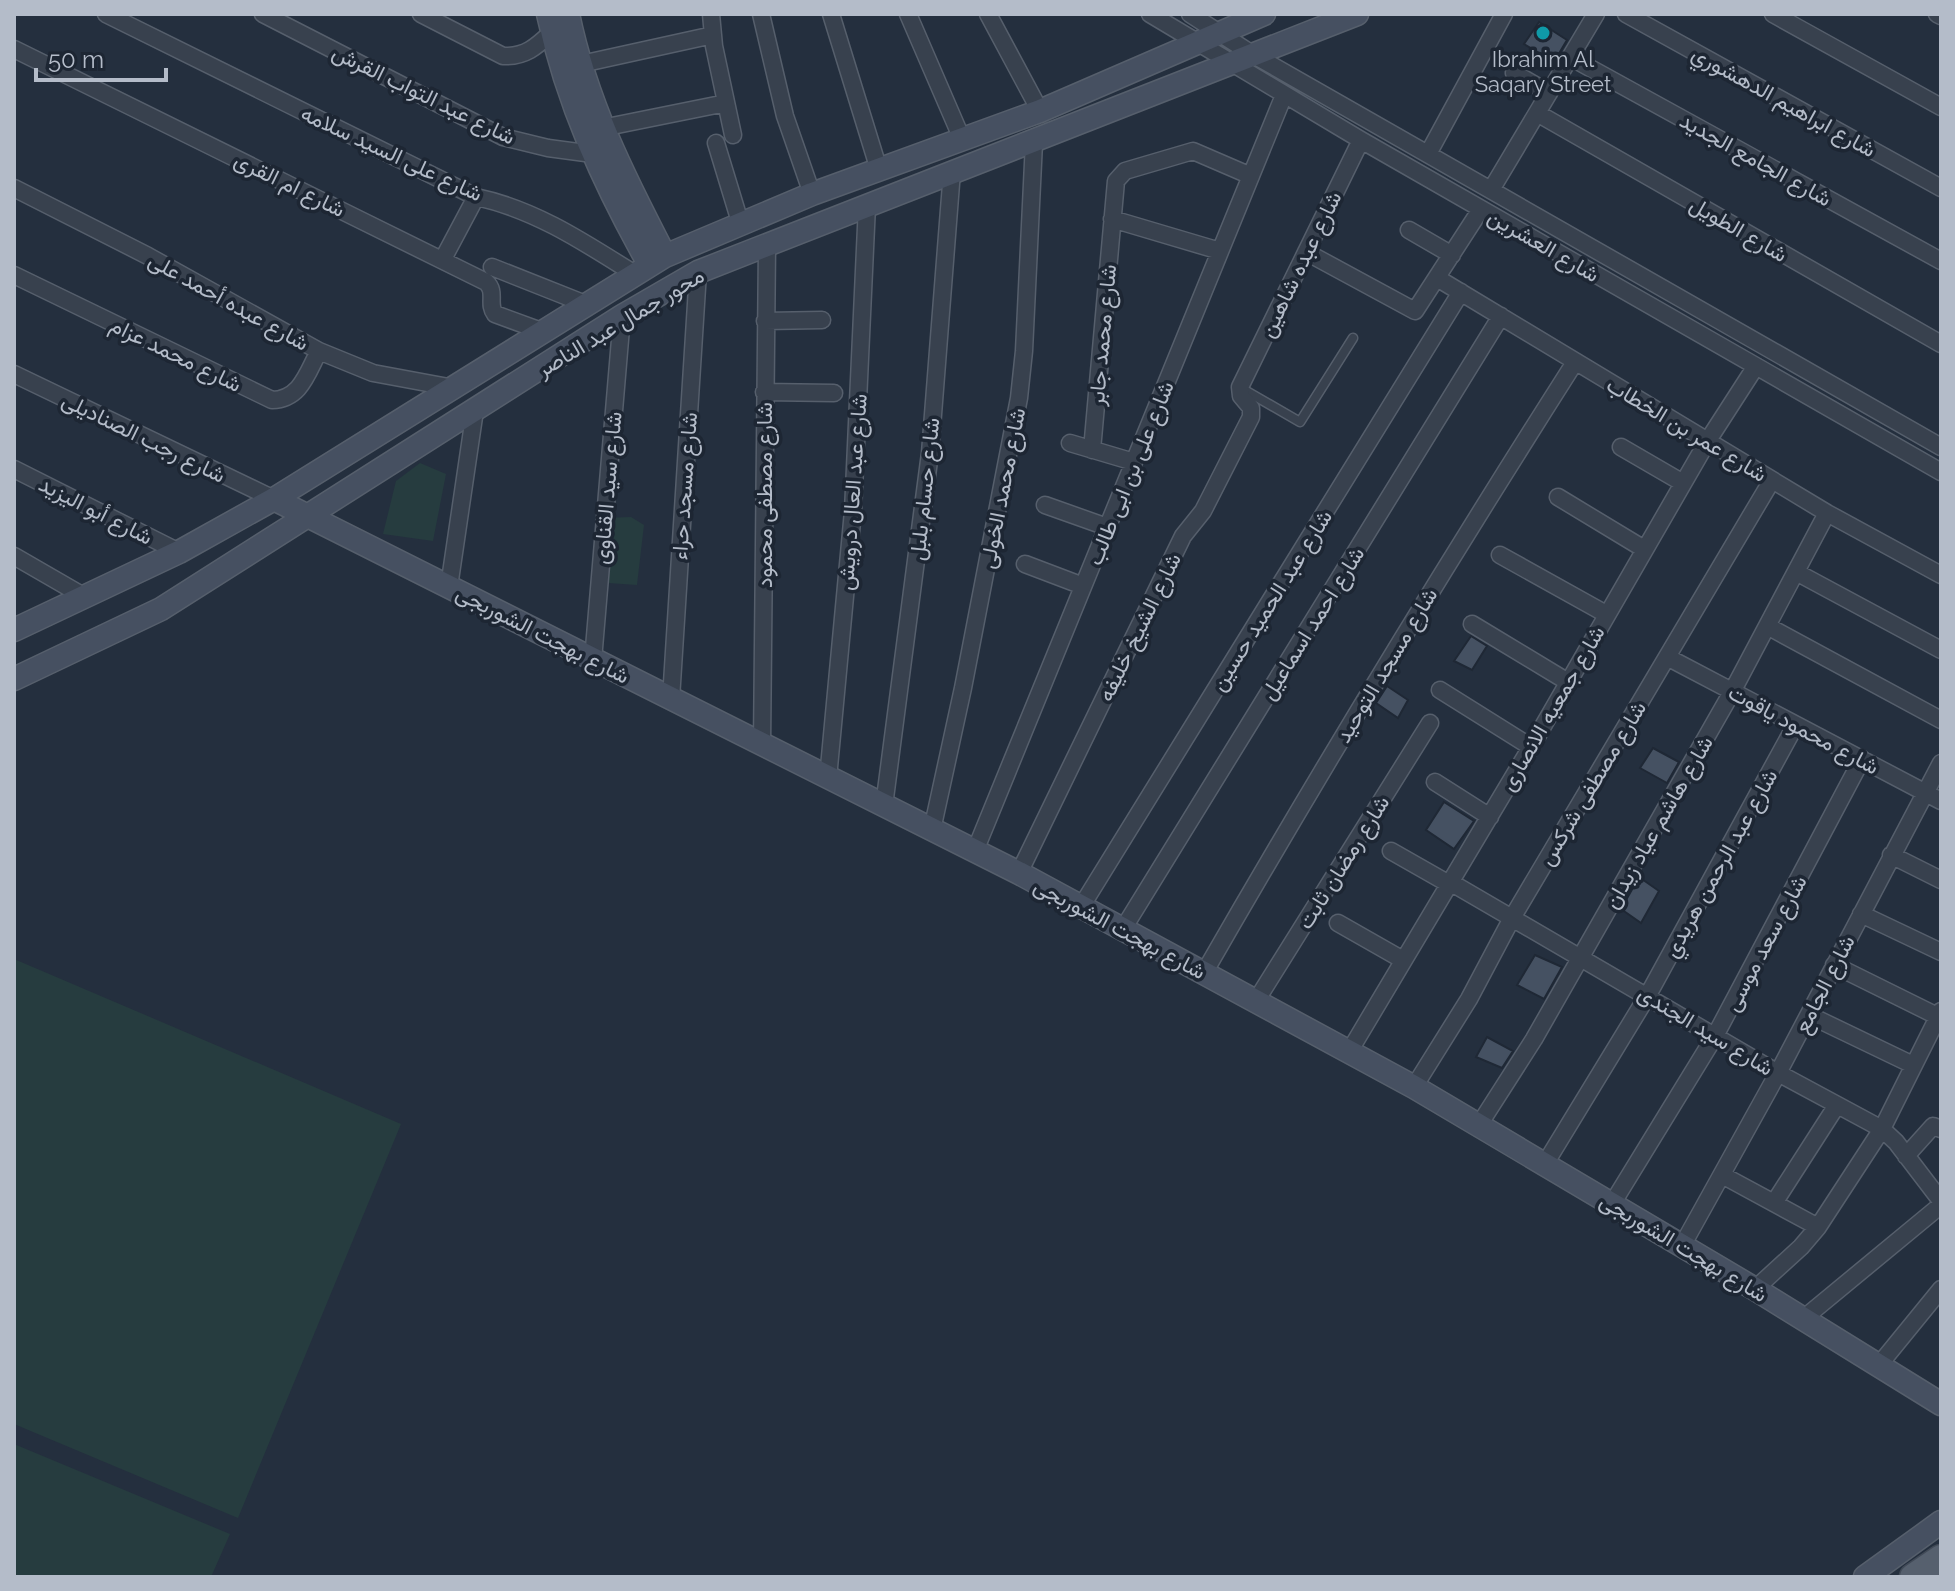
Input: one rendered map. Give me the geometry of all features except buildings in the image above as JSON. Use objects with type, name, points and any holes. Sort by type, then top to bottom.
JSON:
[{"type":"main road","points":[[1913,1577],[1941,1558]]},
{"type":"street","name":"شارع على السيد سلامه","points":[[106,14],[476,197],[501,202],[649,264]]},
{"type":"street","name":"شارع عبد التواب القرش","points":[[263,14],[503,137],[548,148],[593,154]]},
{"type":"street","points":[[421,14],[503,56],[517,57],[526,53],[550,23]]},
{"type":"street","points":[[568,14],[581,64],[602,128],[623,177],[649,264]]},
{"type":"street","points":[[711,14],[733,135]]},
{"type":"street","points":[[761,14],[785,116],[812,194]]},
{"type":"street","points":[[831,14],[879,170]]},
{"type":"street","points":[[908,14],[962,139]]},
{"type":"street","points":[[988,14],[1040,111]]},
{"type":"street","name":"شارع العشرين","points":[[1150,14],[1361,140],[1941,472]]},
{"type":"street","name":"شارع العشرين","points":[[1190,14],[1252,54],[1941,447]]},
{"type":"street","name":"محور جمال عبد الناصر","points":[[18,624],[85,597],[179,552],[274,499],[649,264],[740,222],[1040,111],[1264,14]]},
{"type":"street","name":"محور جمال عبد الناصر","points":[[14,679],[161,609],[622,316],[698,272],[1357,14]]},
{"type":"street","points":[[1428,154],[1504,14]]},
{"type":"street","points":[[1491,190],[1596,14]]},
{"type":"street","name":"شارع ابراهيم الدهشوري","points":[[1626,14],[1941,188]]},
{"type":"street","points":[[1773,14],[1941,107]]},
{"type":"street","points":[[550,23],[572,102],[593,154],[613,199],[649,264]]},
{"type":"street","points":[[581,64],[713,35]]},
{"type":"street","name":"شارع ام القرى","points":[[14,49],[443,259],[489,284],[492,291],[491,308],[495,314],[544,332]]},
{"type":"street","name":"شارع الجامع الجديد","points":[[1570,57],[1941,261]]},
{"type":"street","points":[[1514,73],[1549,93]]},
{"type":"street","name":"شارع على بن ابى طالب","points":[[975,851],[1284,95]]},
{"type":"street","points":[[602,128],[726,103]]},
{"type":"street","name":"شارع الطويل","points":[[1537,113],[1941,344]]},
{"type":"street","name":"شارع عبده شاهين","points":[[1240,387],[1361,140]]},
{"type":"street","name":"شارع محمد الخولى","points":[[932,830],[1019,398],[1034,142]]},
{"type":"street","points":[[716,143],[740,222]]},
{"type":"street","name":"شارع محمد جابر","points":[[1092,450],[1116,181],[1125,171],[1193,151],[1251,176]]},
{"type":"street","name":"شارع حسام بلبل","points":[[884,806],[930,453],[952,171]]},
{"type":"street","name":"شارع عبده أحمد على","points":[[14,188],[148,256],[319,351],[373,373],[454,388]]},
{"type":"street","points":[[443,259],[476,197]]},
{"type":"street","name":"شارع عبد العال درويش","points":[[828,778],[853,511],[867,205]]},
{"type":"street","points":[[1306,252],[1415,311],[1481,209]]},
{"type":"street","points":[[1112,219],[1220,251]]},
{"type":"street","points":[[1409,230],[1452,255]]},
{"type":"street","name":"شارع مصطفى محمود","points":[[762,746],[767,245]]},
{"type":"street","points":[[492,267],[588,305]]},
{"type":"street","name":"شارع مسجد حراء","points":[[671,699],[698,272]]},
{"type":"street","name":"شارع محمد عزام","points":[[14,275],[272,400],[291,396],[298,391],[319,351]]},
{"type":"street","name":"شارع عمر بن الخطاب","points":[[1437,278],[1827,513],[1941,575]]},
{"type":"street","name":"شارع عبد الحميد حسين","points":[[1081,907],[1461,292]]},
{"type":"street","name":"شارع سيد القناوى","points":[[593,660],[622,316]]},
{"type":"street","name":"شارع احمد اسماعيل","points":[[1123,929],[1501,316]]},
{"type":"street","points":[[765,321],[822,320]]},
{"type":"street","name":"شارع مسجد التوحيد","points":[[1204,973],[1457,547],[1575,362]]},
{"type":"street","name":"شارع جمعيه الانصارى","points":[[1349,1052],[1490,817],[1707,442],[1756,366]]},
{"type":"street","name":"شارع رجب الصناديلى","points":[[14,374],[274,499]]},
{"type":"street","name":"شارع الشيخ خليفه","points":[[1019,873],[1183,536],[1203,511],[1251,417],[1251,408],[1241,396],[1240,387]]},
{"type":"street","points":[[764,392],[834,393]]},
{"type":"street","points":[[449,587],[475,410]]},
{"type":"street","points":[[1070,443],[1134,462]]},
{"type":"street","points":[[1621,447],[1683,483]]},
{"type":"street","name":"شارع أبو اليزيد","points":[[14,469],[179,552]]},
{"type":"street","name":"شارع مصطفى شركس","points":[[1414,1087],[1469,999],[1512,918],[1772,480]]},
{"type":"street","points":[[1558,497],[1644,549]]},
{"type":"street","name":"شارع بهجت الشوربجى","points":[[274,499],[1019,873],[1256,1001],[1479,1125],[1941,1404]]},
{"type":"street","points":[[1045,505],[1107,527]]},
{"type":"street","name":"شارع هاشم عياد زيدان","points":[[1479,1125],[1534,1039],[1769,627],[1827,513]]},
{"type":"street","points":[[1500,555],[1606,614]]},
{"type":"street","points":[[14,556],[85,597]]},
{"type":"street","points":[[1025,564],[1083,586]]},
{"type":"street","points":[[1796,572],[1941,650]]},
{"type":"street","points":[[1472,624],[1568,682]]},
{"type":"street","points":[[1769,627],[1941,720]]},
{"type":"street","name":"شارع محمود ياقوت","points":[[1667,657],[1941,801]]},
{"type":"street","points":[[1440,690],[1531,747]]},
{"type":"street","name":"شارع رمضان ثابت","points":[[1256,1001],[1430,723]]},
{"type":"street","name":"شارع عبد الرحمن هريدي","points":[[1545,1164],[1648,995],[1795,726]]},
{"type":"street","name":"شارع سعد موسى","points":[[1612,1204],[1715,1036],[1862,759]]},
{"type":"street","name":"شارع الجامع","points":[[1682,1246],[1778,1073],[1941,763]]},
{"type":"street","points":[[1435,782],[1490,817]]},
{"type":"street","name":"شارع سيد الجندى","points":[[1391,851],[1648,995],[1778,1073],[1882,1129],[1941,1203]]},
{"type":"street","points":[[1891,855],[1941,880]]},
{"type":"street","points":[[1861,914],[1941,952]]},
{"type":"street","points":[[1338,923],[1403,960]]},
{"type":"street","points":[[1755,1289],[1818,1227],[1882,1129],[1939,1014],[1834,965]]},
{"type":"street","points":[[1809,1015],[1913,1065]]},
{"type":"street","points":[[1774,1203],[1837,1105]]},
{"type":"street","points":[[1906,1156],[1933,1126],[1941,1129]]},
{"type":"street","points":[[1722,1175],[1818,1227]]},
{"type":"street","points":[[1803,1319],[1941,1203]]},
{"type":"street","points":[[1879,1365],[1940,1291]]},
{"type":"street","points":[[1865,1577],[1941,1522]]},
{"type":"lane","points":[[1240,387],[1300,422],[1353,338]]},
{"type":"green space","points":[[420,463],[446,474],[433,541],[383,534],[396,481]]},
{"type":"green space","points":[[631,517],[644,525],[637,585],[608,583],[605,518]]},
{"type":"green space","points":[[14,959],[401,1124],[238,1518],[14,1424]]},
{"type":"green space","points":[[14,1444],[230,1534],[211,1577],[14,1577]]},
{"type":"place","name":"Ibrahim Al Saqary Street","points":[[1543,33]]}]
